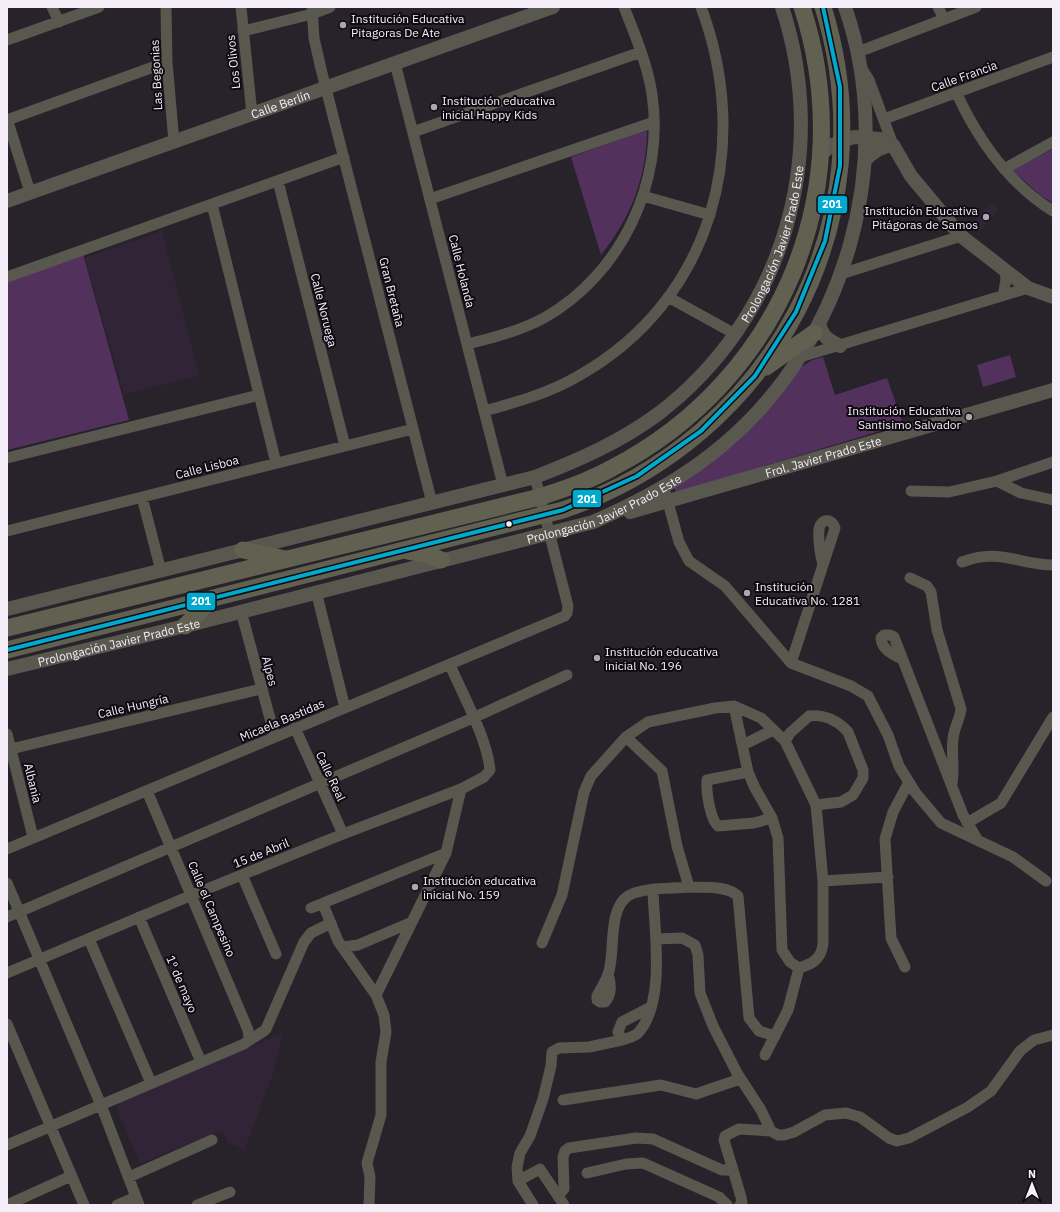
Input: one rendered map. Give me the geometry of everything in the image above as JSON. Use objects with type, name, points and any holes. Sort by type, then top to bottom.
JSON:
[{"type":"main road","name":"Prolongación Javier Prado Este","points":[[7,628],[289,560],[540,497],[596,476],[644,450],[689,416],[716,391],[737,367],[769,321],[795,268],[815,206],[822,153],[819,78],[812,40],[802,7]]},
{"type":"main road","name":"Prolongación Javier Prado Este","points":[[7,650],[402,550],[544,516],[581,504],[609,492],[660,463],[713,422],[758,372],[789,326],[818,263],[836,199],[841,142],[838,79],[831,37],[823,7]]},
{"type":"main road","points":[[758,372],[816,328]]},
{"type":"main road","points":[[243,550],[289,560]]},
{"type":"main road","points":[[402,550],[426,554],[441,560]]},
{"type":"main road","points":[[185,626],[213,598]]},
{"type":"street","points":[[52,7],[59,22]]},
{"type":"street","points":[[7,40],[99,7]]},
{"type":"street","name":"Las Begonias","points":[[166,7],[167,62],[174,142]]},
{"type":"street","name":"Los Olivos","points":[[242,7],[243,31],[252,114]]},
{"type":"street","points":[[243,31],[312,10],[330,7]]},
{"type":"street","name":"Calle Berlín","points":[[7,200],[553,7]]},
{"type":"street","points":[[467,344],[507,334],[544,318],[578,294],[606,265],[629,232],[643,196],[652,159],[654,122],[650,84],[641,52],[624,7]]},
{"type":"street","points":[[484,411],[553,389],[594,367],[635,334],[668,297],[696,251],[710,215],[721,170],[724,111],[716,55],[701,7]]},
{"type":"street","name":"Prolongación Javier Prado Este","points":[[7,609],[535,477],[581,460],[624,437],[658,413],[685,391],[713,361],[734,334],[759,294],[786,230],[796,185],[801,145],[800,92],[792,40],[782,7]]},
{"type":"street","name":"Prolongación Javier Prado Este","points":[[7,669],[185,626],[316,591],[593,522],[634,505],[695,468],[735,434],[776,390],[800,357],[816,328],[841,274],[853,235],[861,192],[866,136],[859,58],[845,7]]},
{"type":"street","points":[[938,7],[944,19]]},
{"type":"street","points":[[976,7],[944,19],[859,58],[869,80],[893,145],[911,176],[960,236],[1028,288],[1053,297]]},
{"type":"street","name":"Gran Bretaña","points":[[312,10],[314,38],[432,503]]},
{"type":"street","points":[[413,132],[641,52]]},
{"type":"street","name":"Calle Francia","points":[[884,119],[1053,57]]},
{"type":"street","points":[[30,192],[7,120],[167,62]]},
{"type":"street","name":"Calle Holanda","points":[[395,63],[503,485]]},
{"type":"street","points":[[956,92],[968,118],[985,146],[1004,169],[1024,189],[1053,211]]},
{"type":"street","points":[[430,199],[654,122]]},
{"type":"street","points":[[822,153],[832,146],[854,137],[866,136],[880,139],[893,145]]},
{"type":"street","points":[[1004,169],[1053,142]]},
{"type":"street","points":[[865,160],[884,146],[893,145]]},
{"type":"street","points":[[7,277],[344,157]]},
{"type":"street","name":"Calle Noruega","points":[[278,181],[345,446]]},
{"type":"street","points":[[643,196],[710,215]]},
{"type":"street","points":[[212,204],[276,463]]},
{"type":"street","points":[[841,274],[960,236]]},
{"type":"street","points":[[1004,270],[1006,280],[1004,295]]},
{"type":"street","points":[[800,357],[1028,288]]},
{"type":"street","points":[[668,297],[734,334]]},
{"type":"street","points":[[816,328],[828,340],[840,346]]},
{"type":"street","name":"Frol. Javier Prado Este","points":[[593,522],[667,503],[1053,390]]},
{"type":"street","points":[[7,458],[259,395]]},
{"type":"street","name":"Calle Lisboa","points":[[7,531],[413,429]]},
{"type":"street","points":[[911,491],[949,492],[997,481],[1053,462]]},
{"type":"street","points":[[535,477],[548,534]]},
{"type":"street","points":[[997,481],[1021,493],[1053,500]]},
{"type":"street","points":[[664,488],[679,542],[689,561],[725,586],[791,663],[851,686],[868,696],[888,735],[899,766],[909,782],[941,823],[1014,857],[1046,881]]},
{"type":"street","points":[[142,497],[161,571]]},
{"type":"street","name":"Micaela Bastidas","points":[[7,849],[562,618],[567,614],[568,606],[548,534]]},
{"type":"street","points":[[962,562],[977,556],[999,555],[1035,565],[1053,565]]},
{"type":"street","points":[[791,663],[823,565]]},
{"type":"street","points":[[910,578],[926,586],[931,592],[937,630],[961,709],[960,718],[954,732],[954,770],[952,784]]},
{"type":"street","points":[[316,591],[345,708]]},
{"type":"street","name":"Alpes","points":[[241,611],[275,737]]},
{"type":"street","points":[[902,659],[963,815],[977,840]]},
{"type":"street","points":[[450,665],[473,718]]},
{"type":"street","points":[[7,917],[473,718],[567,675]]},
{"type":"street","name":"Calle Hungría","points":[[11,749],[261,689]]},
{"type":"street","points":[[734,706],[744,745],[748,772],[772,818],[778,838],[782,950],[790,962],[799,968]]},
{"type":"street","points":[[542,943],[562,895],[584,792],[591,776],[626,737],[648,722],[715,708],[734,706],[761,718],[785,742],[816,805],[823,881],[822,951],[815,962],[799,968]]},
{"type":"street","points":[[785,742],[790,733],[809,716],[824,716],[848,732],[863,770],[863,778],[853,795],[841,802],[816,805]]},
{"type":"street","points":[[967,823],[1001,802],[1053,717]]},
{"type":"street","name":"15 de Abril","points":[[7,973],[192,895],[343,834],[461,789],[484,777],[490,770],[489,760],[473,718]]},
{"type":"street","name":"Calle Real","points":[[295,728],[343,834]]},
{"type":"street","points":[[744,745],[773,730]]},
{"type":"street","name":"Albania","points":[[7,734],[33,837]]},
{"type":"street","points":[[626,737],[662,771],[677,846],[689,888]]},
{"type":"street","points":[[748,772],[707,780],[706,787],[714,822],[718,826],[754,823],[772,818]]},
{"type":"street","points":[[905,967],[891,938],[885,839],[893,812],[909,782]]},
{"type":"street","points":[[376,996],[446,853],[461,789]]},
{"type":"street","name":"Calle el Campesino","points":[[147,790],[172,846],[248,1030],[249,1038]]},
{"type":"street","points":[[311,908],[446,853]]},
{"type":"street","points":[[242,875],[276,954]]},
{"type":"street","points":[[823,881],[888,877]]},
{"type":"street","points":[[7,883],[101,1105],[138,1201],[117,1205]]},
{"type":"street","points":[[608,974],[614,922],[621,902],[629,895],[653,890],[689,888],[723,889],[734,892],[738,896],[749,1018],[759,1031],[775,1036]]},
{"type":"street","points":[[533,1205],[518,1181],[517,1167],[520,1153],[530,1136],[542,1099],[551,1066],[552,1052],[559,1048],[589,1047],[622,1040],[638,1033],[645,1022],[651,1006],[658,972],[653,890]]},
{"type":"street","points":[[323,904],[338,941],[376,996],[384,1015],[386,1032],[381,1062],[381,1115],[367,1163],[370,1177],[369,1205]]},
{"type":"street","name":"1º de mayo","points":[[139,918],[201,1062]]},
{"type":"street","points":[[343,947],[358,945],[412,922]]},
{"type":"street","points":[[7,1145],[244,1044],[249,1038],[262,1033],[266,1029],[304,942],[311,933],[331,923]]},
{"type":"street","points":[[89,938],[151,1084]]},
{"type":"street","points":[[656,939],[682,938],[695,945],[698,955],[700,993],[713,1026],[740,1079],[761,1110],[771,1131]]},
{"type":"street","points":[[765,1055],[788,1010],[799,968]]},
{"type":"street","points":[[622,1040],[618,1032],[622,1022],[651,1006]]},
{"type":"street","points":[[7,1024],[84,1205]]},
{"type":"street","points":[[740,1205],[742,1203],[724,1140],[725,1136],[739,1129],[771,1131],[784,1135],[825,1115],[846,1112],[860,1117],[889,1138],[897,1141],[909,1138],[974,1103],[991,1091],[1020,1051],[1034,1040],[1053,1035]]},
{"type":"street","points":[[563,1100],[661,1084],[696,1094],[740,1079]]},
{"type":"street","points":[[561,1200],[564,1189],[563,1157],[565,1151],[569,1148],[636,1138],[652,1139],[722,1170],[727,1170],[732,1166]]},
{"type":"street","points":[[128,1177],[212,1140]]},
{"type":"street","points":[[587,1173],[626,1164],[643,1162],[719,1197],[727,1205]]},
{"type":"street","points":[[518,1181],[540,1169],[561,1200]]},
{"type":"street","points":[[7,1205],[71,1176]]},
{"type":"street","points":[[197,1205],[230,1192]]},
{"type":"shaded area","points":[[647,130],[644,164],[635,197],[620,227],[601,255],[571,157]]},
{"type":"shaded area","points":[[1053,149],[1053,203],[1040,195],[1012,170]]},
{"type":"shaded area","name":"Institución Educativa Pitágoras de Samos","points":[[992,203],[999,209],[980,231],[972,224]]},
{"type":"shaded area","points":[[162,231],[199,376],[124,394],[85,258]]},
{"type":"shaded area","points":[[83,254],[129,420],[7,450],[7,281]]},
{"type":"shaded area","points":[[1010,355],[1016,377],[983,387],[977,365]]},
{"type":"shaded area","points":[[823,357],[835,395],[887,378],[903,424],[679,492],[675,491],[674,487],[800,368],[812,360]]},
{"type":"shaded area","points":[[282,1034],[274,1071],[244,1150],[228,1143],[222,1130],[140,1164],[114,1102]]},
{"type":"transit line","name":"201","points":[[7,650],[563,510],[637,476],[701,431],[755,376],[796,312],[825,241],[840,166],[840,87],[823,7]]},
{"type":"place","name":"Institución Educativa Pitagoras De Ate","points":[[343,25]]},
{"type":"place","name":"Institución educativa inicial Happy Kids","points":[[434,107]]},
{"type":"place","name":"Institución Educativa Pitágoras de Samos","points":[[986,217]]},
{"type":"place","name":"Institución Educativa Santisimo Salvador","points":[[969,417]]},
{"type":"place","name":"Institución Educativa No. 1281","points":[[747,593]]},
{"type":"place","name":"Institución educativa inicial No. 196","points":[[597,658]]},
{"type":"place","name":"Institución educativa inicial No. 159","points":[[415,887]]}]
